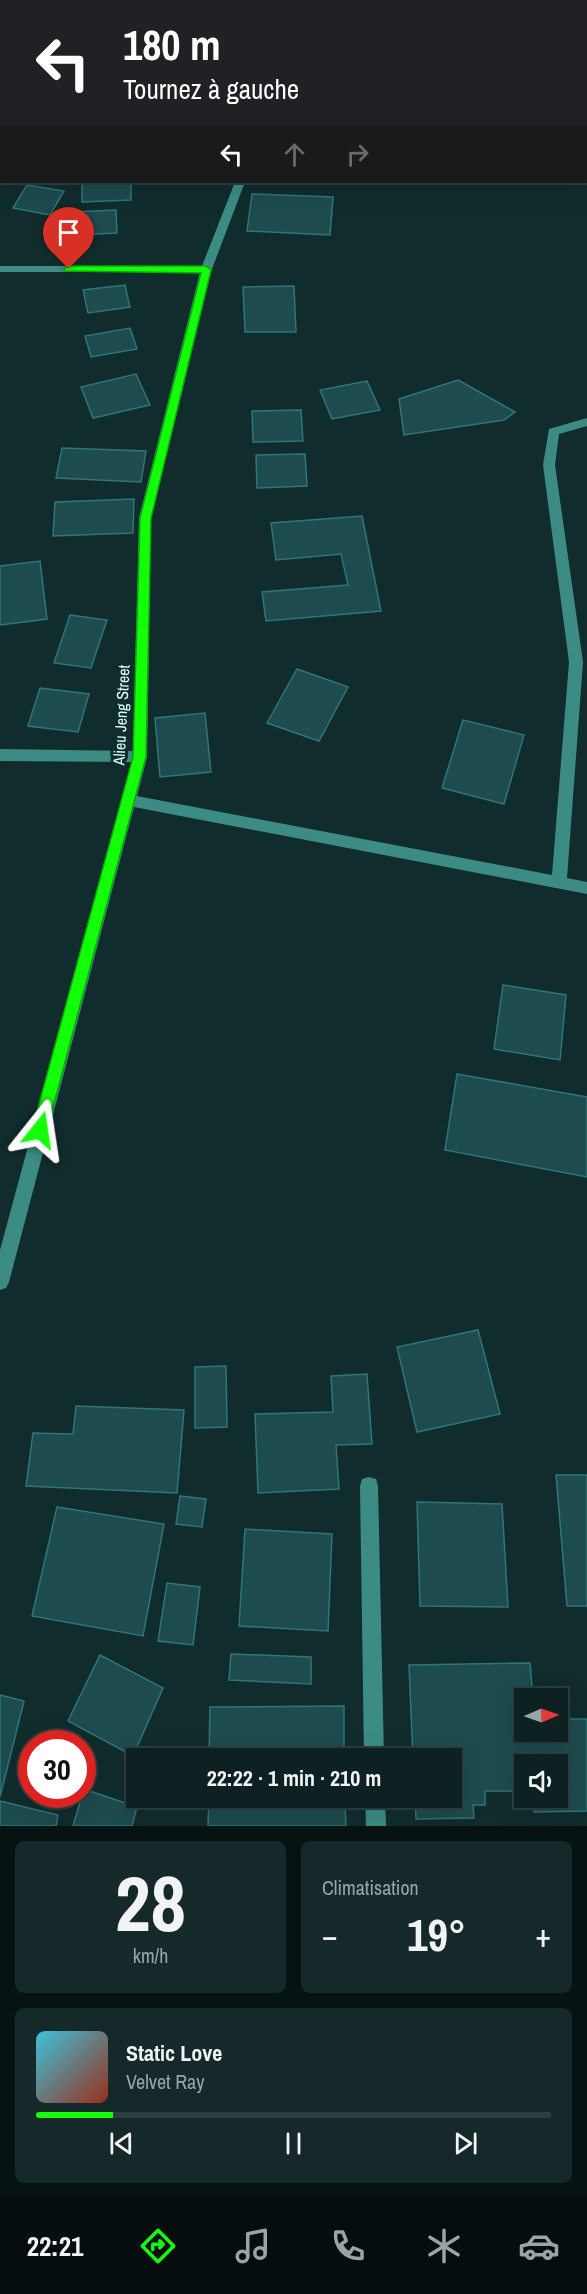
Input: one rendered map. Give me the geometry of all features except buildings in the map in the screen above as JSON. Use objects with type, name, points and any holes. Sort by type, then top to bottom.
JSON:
[{"type":"street","name":"Alieu Jeng Street","points":[[0,1282],[140,757],[145,518],[206,270],[240,183]]},
{"type":"street","points":[[0,269],[206,270]]},
{"type":"street","points":[[559,882],[576,662],[549,465],[553,432],[587,422]]},
{"type":"street","points":[[0,755],[140,757]]},
{"type":"street","points":[[128,800],[587,888]]},
{"type":"street","points":[[369,1486],[374,1748]]},
{"type":"street","points":[[375,1808],[376,1826]]},
{"type":"route","points":[[40,1130],[140,757],[145,518],[206,270],[69,269]]}]
